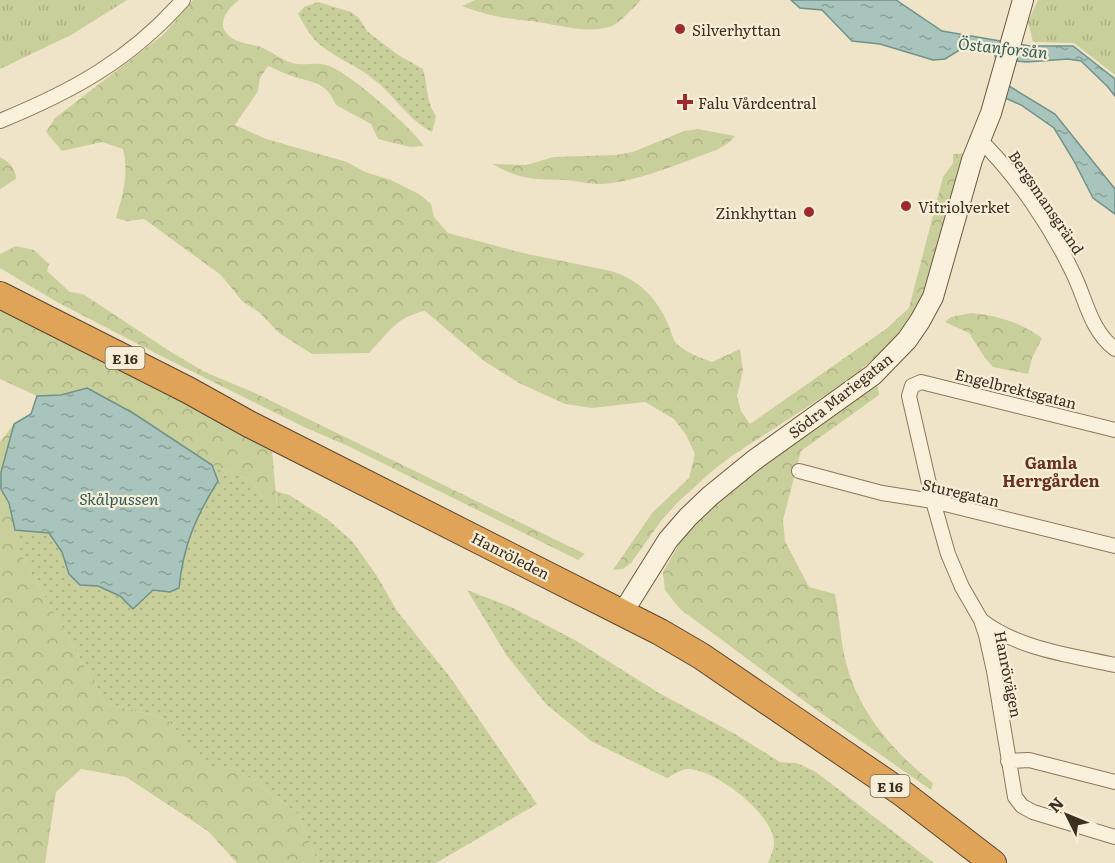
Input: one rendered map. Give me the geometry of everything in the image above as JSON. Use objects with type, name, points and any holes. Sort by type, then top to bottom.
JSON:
[{"type":"highway","name":"Hanröleden","points":[[0,295],[178,385],[249,424],[623,612],[701,656],[902,794],[993,863]]},
{"type":"street","points":[[0,121],[60,95],[97,74],[135,47],[183,0]]},
{"type":"street","name":"Södra Mariegatan","points":[[623,612],[668,540],[695,510],[753,461],[873,375],[907,340],[920,321],[933,297],[969,169],[1000,82],[1023,0]]},
{"type":"street","name":"Bergsmansgränd","points":[[980,140],[995,154],[1046,226],[1074,274],[1092,320],[1104,339],[1115,349]]},
{"type":"street","name":"Engelbrektsgatan","points":[[911,388],[921,382],[1115,430]]},
{"type":"street","name":"Hanrövägen","points":[[911,388],[909,401],[933,501],[954,569],[981,620],[994,671],[1016,797],[1026,809],[1115,837]]},
{"type":"street","name":"Sturegatan","points":[[799,471],[882,493],[933,501],[1115,546]]},
{"type":"street","points":[[981,620],[1021,642],[1115,665]]},
{"type":"street","points":[[1008,761],[1029,760],[1115,782]]},
{"type":"green space","points":[[0,0],[127,0],[71,35],[0,69]]},
{"type":"green space","points":[[193,0],[239,0],[231,7],[223,20],[224,29],[230,37],[261,47],[293,63],[322,64],[336,69],[378,100],[424,146],[410,147],[378,139],[371,124],[336,105],[329,92],[320,85],[268,66],[260,78],[258,91],[235,125],[266,139],[347,162],[365,172],[391,180],[419,194],[431,204],[434,217],[448,233],[523,253],[611,271],[630,279],[646,291],[658,306],[678,345],[712,362],[740,349],[743,370],[737,396],[741,411],[750,424],[886,329],[909,308],[943,177],[953,163],[953,154],[969,153],[929,289],[899,336],[849,380],[733,455],[711,472],[661,521],[631,563],[623,569],[613,570],[652,513],[689,478],[695,454],[686,435],[674,419],[645,402],[592,408],[565,404],[519,383],[484,361],[425,311],[415,313],[400,321],[369,353],[312,354],[279,333],[260,313],[242,301],[221,275],[144,219],[127,221],[116,218],[125,175],[123,149],[102,142],[62,151],[46,132],[55,118],[163,35]]},
{"type":"green space","points":[[475,0],[641,0],[613,26],[589,29],[504,18],[462,6]]},
{"type":"green space","points":[[1038,0],[1115,0],[1115,75],[1074,43],[1033,42],[1028,22]]},
{"type":"green space","points":[[318,2],[351,12],[359,18],[367,31],[398,55],[423,69],[429,99],[436,116],[432,132],[410,116],[384,88],[370,77],[316,41],[298,14],[304,7]]},
{"type":"green space","points":[[698,129],[735,136],[727,144],[712,152],[624,181],[596,184],[527,178],[493,164],[526,165],[554,157],[616,155],[633,152],[684,131]]},
{"type":"green space","points":[[0,157],[11,166],[16,179],[0,189]]},
{"type":"green space","points":[[16,246],[34,250],[49,264],[47,271],[70,292],[83,294],[205,372],[255,393],[585,554],[578,560],[348,446],[304,427],[57,302],[0,268],[0,254]]},
{"type":"green space","points":[[0,300],[271,438],[277,507],[264,498],[251,480],[212,465],[133,413],[87,388],[61,395],[37,396],[0,379]]},
{"type":"green space","points":[[972,313],[1008,321],[1042,338],[1032,358],[1028,374],[993,367],[969,333],[945,322],[951,317]]},
{"type":"green space","points":[[877,383],[879,395],[801,451],[783,520],[785,541],[809,587],[835,594],[844,654],[855,689],[872,720],[883,734],[933,783],[931,790],[811,706],[680,609],[665,590],[663,572],[679,544],[705,513],[753,473]]},
{"type":"green space","points":[[14,424],[1,472],[1,489],[9,503],[21,554],[105,703],[167,719],[206,766],[237,769],[297,813],[318,863],[237,863],[208,831],[126,777],[81,769],[56,792],[45,863],[0,863],[0,442]]},
{"type":"green space","points":[[212,465],[251,480],[264,498],[277,506],[276,491],[289,495],[327,519],[352,541],[377,576],[397,611],[450,677],[537,804],[436,863],[318,863],[297,813],[237,769],[206,767],[167,719],[105,703],[21,554],[15,530],[49,533],[62,552],[69,574],[80,585],[98,586],[120,596],[147,596],[153,590],[170,592],[179,587],[187,545],[203,507],[218,481]]},
{"type":"green space","points":[[467,590],[511,607],[573,639],[659,693],[735,734],[780,762],[797,763],[816,772],[934,863],[768,863],[774,845],[772,833],[755,808],[742,796],[728,785],[700,771],[685,769],[667,778],[591,741],[546,704],[507,656]]},
{"type":"water","name":"Östanforsån","points":[[791,0],[896,0],[942,31],[1030,46],[1073,46],[1115,79],[1115,96],[1081,61],[1068,59],[1027,62],[996,59],[993,49],[961,49],[945,59],[933,60],[880,44],[852,41],[822,10],[800,8]]},
{"type":"water","points":[[991,79],[1009,86],[1055,114],[1115,189],[1115,214],[1093,198],[1054,128],[1021,105],[987,90]]},
{"type":"water","name":"Skålpussen","points":[[87,388],[133,413],[212,465],[218,481],[203,507],[187,545],[179,588],[170,592],[153,590],[133,609],[120,596],[98,586],[80,585],[69,574],[62,552],[49,533],[15,530],[9,503],[1,489],[1,472],[14,424],[31,414],[37,396],[61,395]]},
{"type":"place","name":"Silverhyttan","points":[[680,29]]},
{"type":"place","name":"Falu Vårdcentral","points":[[685,102]]},
{"type":"place","name":"Vitriolverket","points":[[906,206]]},
{"type":"place","name":"Zinkhyttan","points":[[809,212]]},
{"type":"district","name":"Gamla Herrgården","points":[[1051,471]]}]
